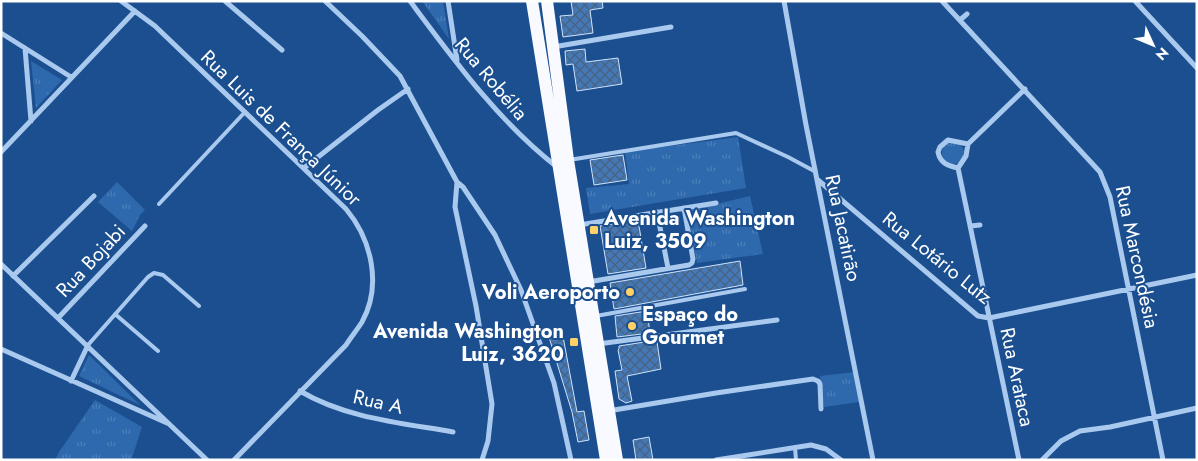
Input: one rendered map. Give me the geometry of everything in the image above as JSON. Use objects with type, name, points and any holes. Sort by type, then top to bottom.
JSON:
[{"type":"highway","points":[[532,1],[563,164],[606,460]]},
{"type":"highway","points":[[547,1],[563,164],[578,225],[617,460]]},
{"type":"street","name":"Rua Luis de França Júnior","points":[[122,1],[155,26],[346,209],[356,223],[372,262],[372,292],[367,308],[362,321],[346,345],[234,460]]},
{"type":"street","points":[[225,1],[282,50]]},
{"type":"street","points":[[324,1],[400,76],[457,182],[463,187],[495,235],[516,277],[540,340],[554,383],[571,460]]},
{"type":"street","name":"Rua Robélia","points":[[410,1],[499,114],[519,135],[563,164]]},
{"type":"street","points":[[448,1],[457,62]]},
{"type":"street","name":"Rua Jacatirão","points":[[784,1],[816,172],[874,460]]},
{"type":"street","name":"Rua Marcondésia","points":[[942,1],[1100,172],[1110,197],[1163,460]]},
{"type":"street","points":[[1135,1],[1197,68]]},
{"type":"street","points":[[1,152],[135,11]]},
{"type":"street","points":[[960,20],[967,14]]},
{"type":"street","points":[[553,47],[671,27]]},
{"type":"street","points":[[1,33],[72,78]]},
{"type":"street","points":[[25,48],[31,121]]},
{"type":"street","points":[[304,168],[408,89]]},
{"type":"street","points":[[968,144],[956,140],[948,140],[938,152],[942,162],[958,168],[966,156],[968,144],[1025,89]]},
{"type":"street","name":"Rua Arataca","points":[[958,168],[1019,460]]},
{"type":"street","name":"Rua Lotário Lutz","points":[[818,180],[978,316],[989,318],[1197,275]]},
{"type":"street","points":[[457,182],[455,207],[476,306],[492,404],[488,441],[482,460]]},
{"type":"street","points":[[14,276],[94,196]]},
{"type":"street","points":[[578,225],[716,203]]},
{"type":"street","points":[[588,282],[689,265],[694,259],[684,208]]},
{"type":"street","points":[[657,212],[668,268]]},
{"type":"street","points":[[971,226],[980,225]]},
{"type":"street","name":"Rua Bojabi","points":[[59,317],[144,226]]},
{"type":"street","points":[[1,264],[59,317],[207,460]]},
{"type":"street","points":[[598,344],[777,320]]},
{"type":"street","points":[[71,381],[88,345]]},
{"type":"street","points":[[1,349],[172,426]]},
{"type":"street","points":[[608,411],[813,379],[818,380],[820,384],[821,409]]},
{"type":"street","name":"Rua A","points":[[300,391],[313,399],[370,418],[453,432]]},
{"type":"street","points":[[1042,460],[1061,440],[1080,431],[1155,418],[1197,408]]},
{"type":"street","points":[[716,460],[811,445],[826,449],[841,460]]},
{"type":"lane","points":[[159,204],[245,112]]},
{"type":"lane","points":[[563,164],[736,133],[779,152],[816,172]]},
{"type":"lane","points":[[88,345],[148,277],[157,272],[199,306]]},
{"type":"lane","points":[[594,316],[746,289]]},
{"type":"lane","points":[[115,314],[158,352]]},
{"type":"lane","points":[[795,447],[796,460]]},
{"type":"green space","points":[[422,1],[443,1],[449,39]]},
{"type":"green space","points":[[31,61],[62,80],[36,108]]},
{"type":"green space","points":[[738,137],[746,188],[590,214],[586,188],[629,184],[625,152]]},
{"type":"green space","points":[[953,142],[961,145],[964,153],[961,161],[953,164],[945,161],[942,153],[945,145]]},
{"type":"green space","points":[[117,182],[145,210],[140,215],[132,231],[98,202]]},
{"type":"green space","points":[[750,196],[763,254],[697,263],[687,211]]},
{"type":"green space","points":[[89,355],[140,405],[79,376]]},
{"type":"green space","points":[[855,372],[859,402],[824,407],[820,376]]},
{"type":"green space","points":[[95,400],[142,427],[132,458],[145,460],[55,460]]},
{"type":"building","points":[[571,1],[602,1],[603,8],[590,10],[593,33],[563,37],[560,16],[573,15]]},
{"type":"building","points":[[585,49],[586,62],[618,58],[622,84],[577,91],[573,64],[566,65],[565,51]]},
{"type":"building","points":[[623,155],[627,180],[594,185],[590,160]]},
{"type":"building","points":[[638,220],[646,268],[608,274],[600,226]]},
{"type":"building","points":[[740,261],[743,285],[614,309],[610,283]]},
{"type":"building","name":"Espaço do Gourmet","points":[[647,311],[650,333],[617,337],[615,316]]},
{"type":"building","points":[[562,331],[577,412],[584,411],[589,440],[578,442],[572,412],[548,334]]},
{"type":"building","points":[[651,341],[652,343],[657,342],[661,369],[627,376],[632,401],[626,403],[619,399],[615,371],[622,370],[619,346]]},
{"type":"building","points":[[649,437],[653,460],[636,460],[633,440]]},
{"type":"place","name":"Avenida Washington Luiz, 3509","points":[[594,230]]},
{"type":"place","name":"Voli Aeroporto","points":[[630,292]]},
{"type":"place","name":"Espaço do Gourmet","points":[[632,326]]},
{"type":"place","name":"Avenida Washington Luiz, 3620","points":[[574,342]]}]
